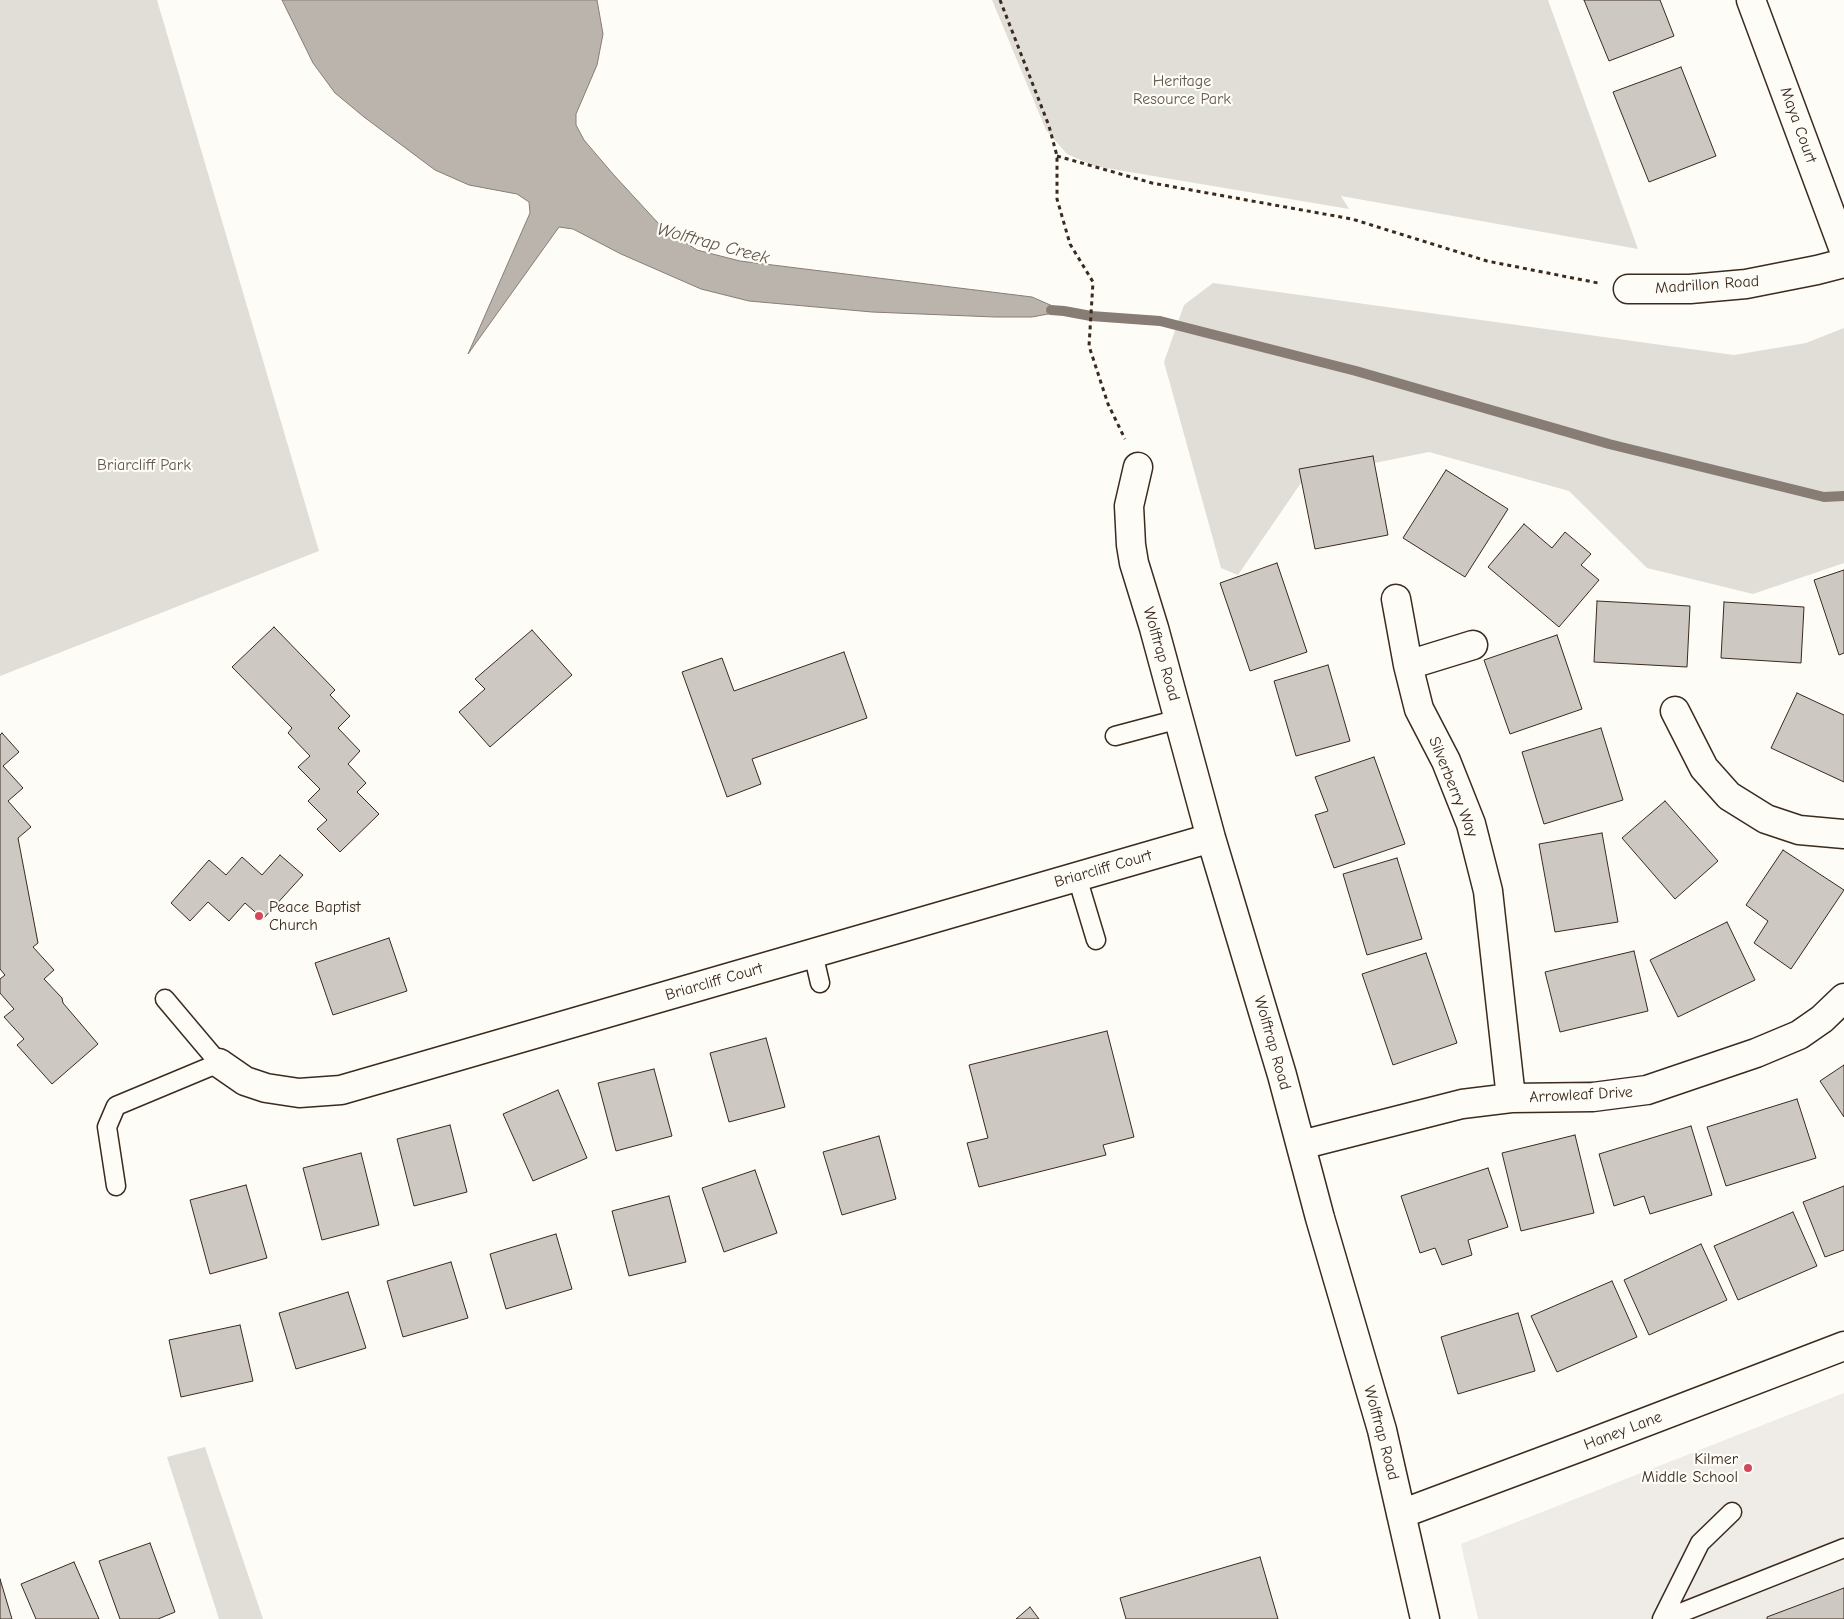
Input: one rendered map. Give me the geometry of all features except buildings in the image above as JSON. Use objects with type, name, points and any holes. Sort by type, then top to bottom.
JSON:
[{"type":"street","name":"Maya Court","points":[[1751,0],[1844,250]]},
{"type":"street","name":"Madrillon Road","points":[[1628,289],[1690,289],[1746,284],[1844,263]]},
{"type":"street","name":"Wolftrap Road","points":[[1138,468],[1129,506],[1134,563],[1211,838],[1282,1074],[1320,1218],[1382,1430],[1425,1619]]},
{"type":"street","name":"Silverberry Way","points":[[1396,599],[1408,665],[1419,709],[1446,761],[1471,824],[1488,891],[1511,1098]]},
{"type":"street","points":[[1408,665],[1473,645]]},
{"type":"street","points":[[1675,711],[1704,768],[1729,796],[1766,819],[1799,830],[1844,834]]},
{"type":"street","name":"Briarcliff Court","points":[[219,1062],[245,1081],[266,1088],[299,1093],[341,1090],[1211,838]]},
{"type":"street","name":"Arrowleaf Drive","points":[[1301,1145],[1462,1104],[1511,1098],[1594,1097],[1647,1090],[1756,1053],[1799,1035],[1822,1019],[1844,998]]},
{"type":"street","name":"Haney Lane","points":[[1401,1514],[1830,1353],[1844,1346]]},
{"type":"lane","points":[[1115,736],[1179,719]]},
{"type":"lane","points":[[1077,877],[1096,940]]},
{"type":"lane","points":[[813,953],[820,983]]},
{"type":"lane","points":[[116,1186],[106,1127],[116,1106],[219,1062],[165,999]]},
{"type":"lane","points":[[1664,1619],[1700,1543],[1732,1512]]},
{"type":"lane","points":[[1664,1619],[1844,1548]]},
{"type":"path","points":[[1000,0],[1049,126],[1057,156],[1057,199],[1070,244],[1092,282],[1089,346],[1108,404],[1138,468]]},
{"type":"path","points":[[1057,156],[1152,183],[1352,220],[1487,261],[1628,289]]},
{"type":"shaded area","points":[[282,0],[597,0],[603,34],[597,65],[576,114],[576,125],[584,140],[613,174],[658,223],[675,236],[697,250],[740,261],[1032,297],[1064,311],[1032,317],[995,317],[872,312],[749,301],[701,289],[621,254],[573,229],[559,227],[468,354],[530,213],[529,202],[517,194],[469,185],[435,170],[364,117],[335,93],[313,63]]},
{"type":"shaded area","name":"Kilmer Middle School","points":[[1844,1393],[1844,1619],[1478,1619],[1461,1544]]},
{"type":"green space","name":"Briarcliff Park","points":[[0,0],[157,0],[319,551],[0,676]]},
{"type":"green space","name":"Heritage Resource Park","points":[[992,0],[1548,0],[1638,249],[1341,196],[1349,209],[1094,166],[1067,154],[1046,130]]},
{"type":"green space","points":[[1213,283],[1734,355],[1806,343],[1844,328],[1844,563],[1753,594],[1647,568],[1569,491],[1429,452],[1305,477],[1238,575],[1221,568],[1164,362],[1184,305]]},
{"type":"green space","points":[[205,1447],[263,1619],[219,1619],[167,1457]]},
{"type":"waterway","points":[[1051,310],[1091,316],[1160,321],[1356,371],[1609,444],[1824,497],[1844,496]]},
{"type":"place","name":"Peace Baptist Church","points":[[259,916]]},
{"type":"place","name":"Kilmer Middle School","points":[[1748,1468]]},
{"type":"water label","name":"Wolftrap Creek","points":[[713,244]]}]
